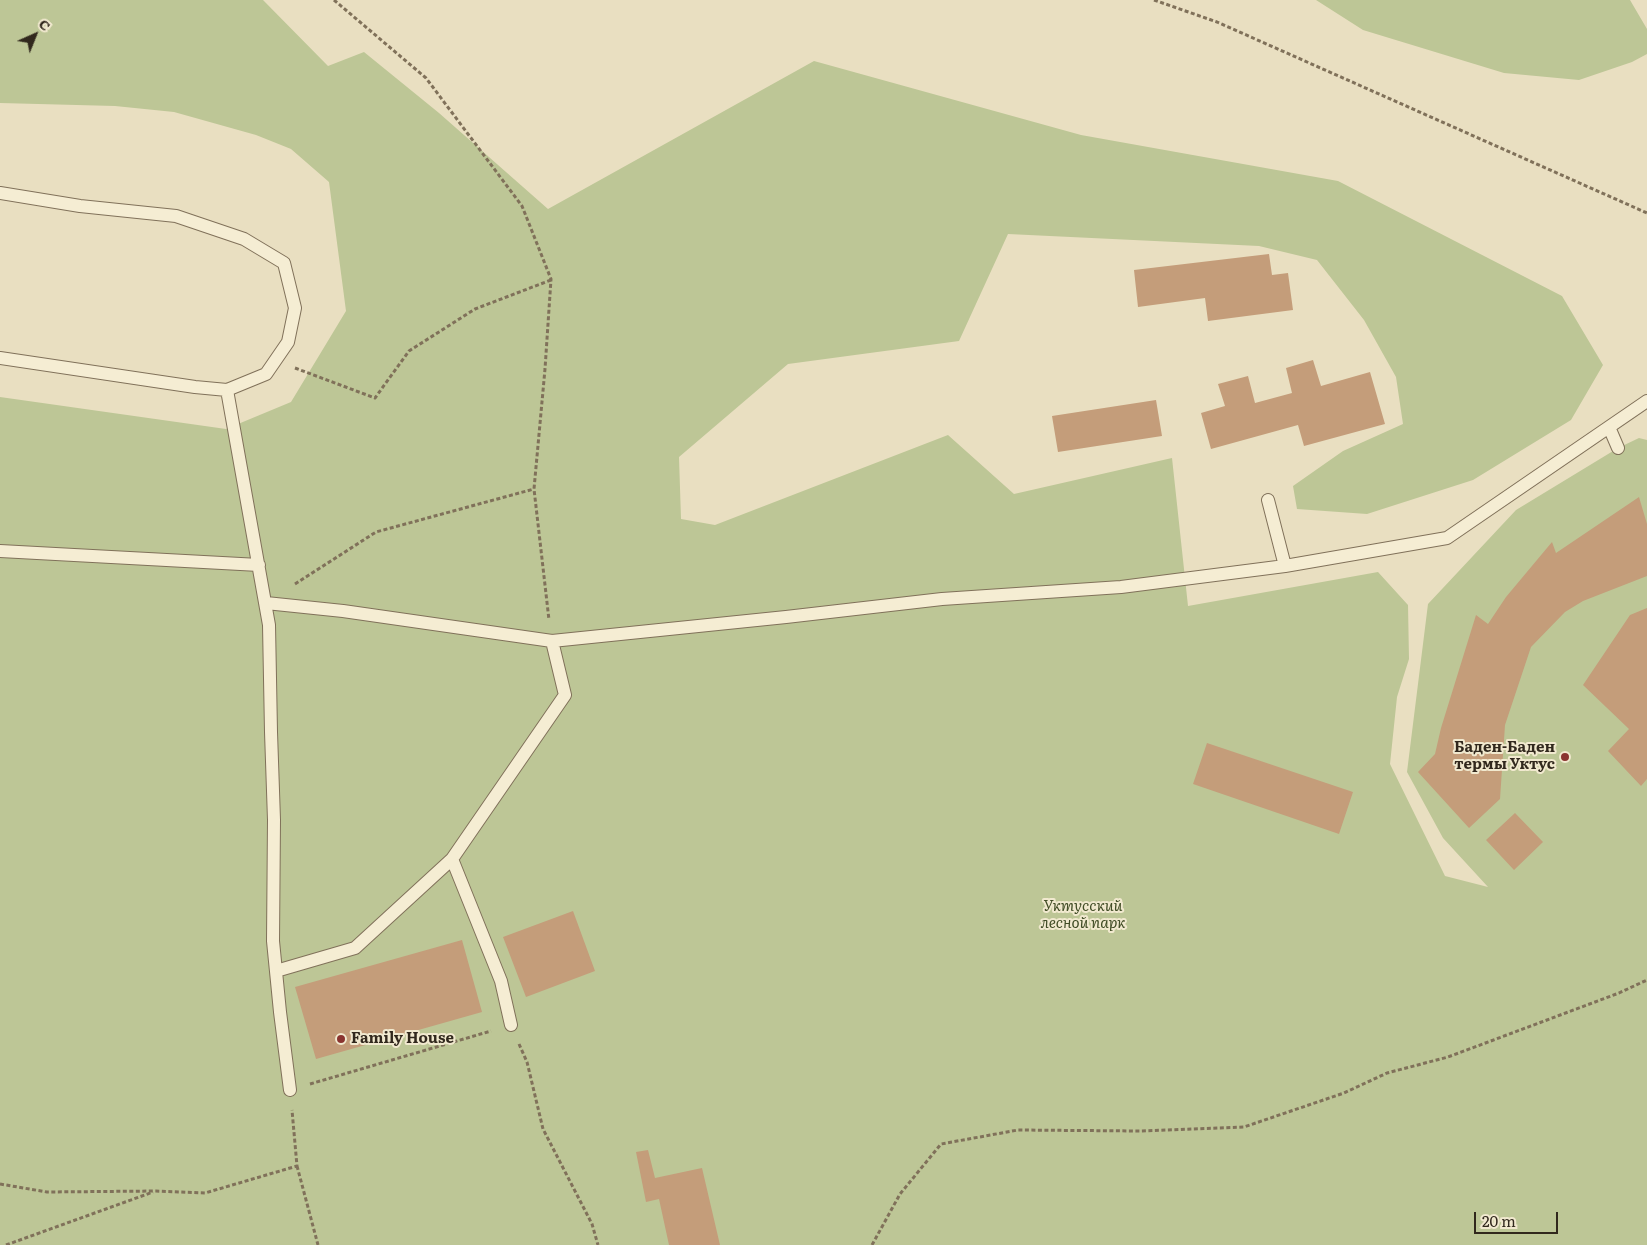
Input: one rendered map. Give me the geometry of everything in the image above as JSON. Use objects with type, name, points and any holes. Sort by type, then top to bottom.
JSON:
[{"type":"lane","points":[[0,193],[80,206],[176,216],[244,240],[284,263],[295,308],[288,342],[266,374],[227,390],[0,358]]},
{"type":"lane","points":[[227,390],[269,625],[274,820],[273,941],[290,1090]]},
{"type":"lane","points":[[266,603],[552,641],[942,599],[1121,587],[1284,566],[1447,538],[1647,401]]},
{"type":"lane","points":[[1609,427],[1618,448]]},
{"type":"lane","points":[[1268,500],[1284,566]]},
{"type":"lane","points":[[0,551],[259,565]]},
{"type":"lane","points":[[276,971],[355,948],[452,859],[565,695],[552,641]]},
{"type":"lane","points":[[452,859],[501,981],[511,1025]]},
{"type":"path","points":[[334,0],[426,78],[522,206],[551,279],[534,489],[552,641]]},
{"type":"path","points":[[1154,0],[1217,22],[1647,213]]},
{"type":"path","points":[[275,361],[375,398],[409,351],[475,309],[551,279]]},
{"type":"path","points":[[266,603],[376,532],[534,489]]},
{"type":"path","points":[[872,1245],[900,1194],[941,1144],[1018,1130],[1140,1131],[1244,1127],[1344,1093],[1387,1072],[1448,1057],[1619,993],[1647,980]]},
{"type":"path","points":[[318,1245],[297,1166],[290,1090],[511,1025],[527,1062],[543,1129],[592,1224],[598,1245]]},
{"type":"path","points":[[0,1184],[46,1192],[156,1191],[205,1193],[297,1166]]},
{"type":"path","points":[[6,1245],[156,1191]]},
{"type":"green space","name":"Уктусский лесной парк","points":[[0,0],[263,0],[328,66],[364,52],[439,113],[548,209],[814,61],[1081,135],[1338,181],[1562,296],[1603,365],[1571,420],[1473,480],[1367,514],[1297,509],[1293,486],[1343,451],[1403,424],[1396,377],[1364,320],[1317,260],[1259,246],[1008,234],[959,341],[788,364],[679,457],[681,519],[715,525],[948,435],[1014,494],[1172,458],[1188,606],[1378,572],[1408,605],[1409,659],[1397,697],[1390,764],[1445,876],[1488,887],[1443,838],[1407,772],[1428,604],[1516,510],[1618,448],[1639,438],[1647,440],[1647,1245],[0,1245],[0,397],[226,429],[291,402],[346,311],[329,182],[291,149],[256,135],[174,112],[115,106],[0,103]]},
{"type":"green space","points":[[1316,0],[1630,0],[1647,29],[1647,54],[1632,62],[1579,80],[1504,73],[1363,30]]},
{"type":"building","points":[[1269,254],[1272,275],[1288,273],[1293,310],[1208,321],[1205,298],[1138,307],[1134,270]]},
{"type":"building","points":[[1313,360],[1321,386],[1370,372],[1385,424],[1304,446],[1298,425],[1211,449],[1201,413],[1225,406],[1218,384],[1248,376],[1255,403],[1292,393],[1286,368]]},
{"type":"building","points":[[1156,400],[1162,436],[1058,452],[1052,416]]},
{"type":"building","points":[[1639,497],[1647,524],[1647,576],[1583,601],[1565,612],[1531,647],[1505,725],[1500,799],[1469,828],[1418,772],[1435,754],[1441,728],[1476,615],[1488,624],[1506,597],[1552,542],[1556,553]]},
{"type":"building","points":[[1647,608],[1647,779],[1641,786],[1608,751],[1629,729],[1583,685],[1630,615]]},
{"type":"building","points":[[1207,743],[1353,792],[1339,834],[1193,784]]},
{"type":"building","points":[[1515,813],[1543,842],[1514,870],[1486,840]]},
{"type":"building","points":[[573,911],[595,971],[526,997],[503,937]]},
{"type":"building","points":[[462,940],[482,1012],[316,1059],[295,987]]},
{"type":"building","points":[[648,1150],[655,1178],[702,1168],[720,1245],[669,1245],[659,1199],[646,1202],[636,1152]]},
{"type":"place","name":"Баден-Баден термы Уктус","points":[[1565,757]]},
{"type":"place","name":"Family House","points":[[341,1039]]}]
